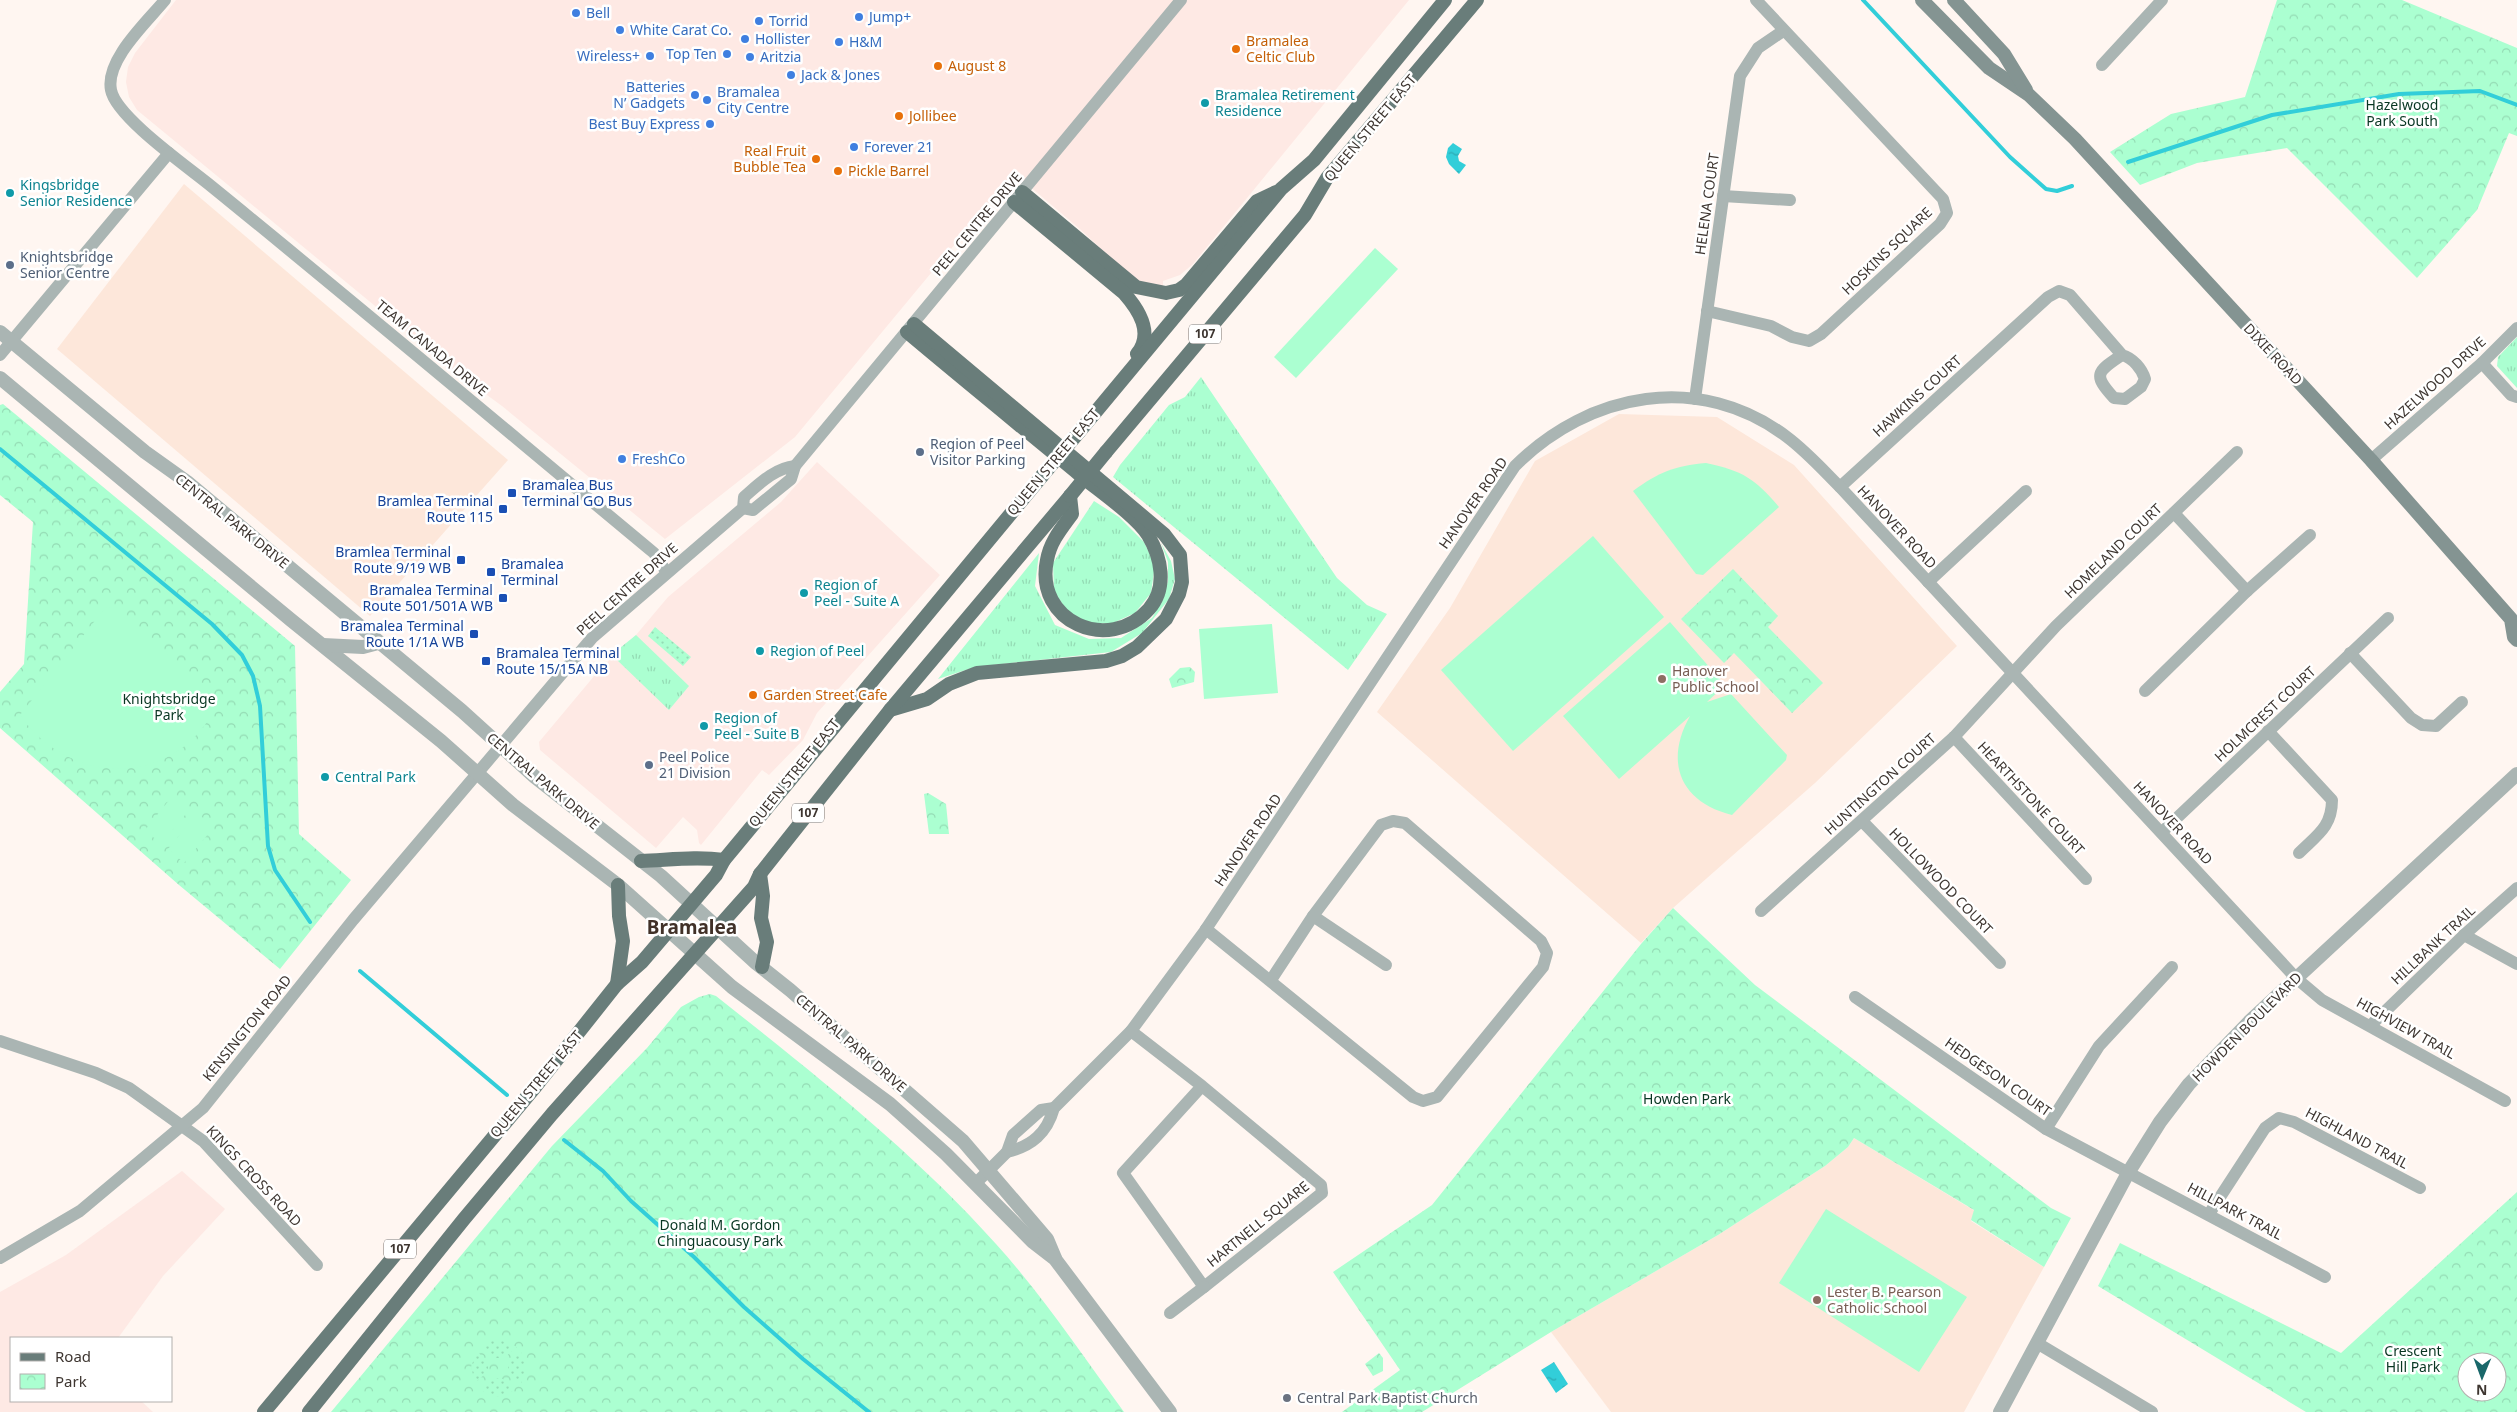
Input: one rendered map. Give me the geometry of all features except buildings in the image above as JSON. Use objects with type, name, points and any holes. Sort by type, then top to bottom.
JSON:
[{"type":"main road","name":"QUEEN STREET EAST","points":[[264,1412],[536,1086],[617,984],[642,962],[716,875],[724,860],[1281,189],[1314,160],[1445,0]]},
{"type":"main road","name":"QUEEN STREET EAST","points":[[309,1412],[539,1129],[696,954],[754,886],[760,874],[890,710],[1304,215],[1327,178],[1477,0]]},
{"type":"main road","name":"DIXIE ROAD","points":[[1922,0],[1989,68],[2029,95],[2075,139],[2371,460],[2514,619],[2514,637],[2517,640]]},
{"type":"main road","name":"DIXIE ROAD","points":[[1954,0],[2004,54],[2029,95]]},
{"type":"main road","points":[[1018,197],[1136,287],[1158,293],[1172,292],[1186,285],[1257,201],[1281,189]]},
{"type":"main road","points":[[1018,197],[1124,294],[1142,317],[1145,327],[1141,349],[1105,394],[1102,405]]},
{"type":"main road","points":[[911,328],[1146,532],[1156,550],[1161,569],[1160,582],[1149,609],[1131,622],[1106,629],[1086,628],[1069,621],[1053,604],[1046,581],[1047,560],[1055,537],[1072,514],[1070,496]]},
{"type":"main road","points":[[890,710],[927,699],[949,684],[977,673],[1082,664],[1122,656],[1149,637],[1166,619],[1176,602],[1182,582],[1180,556],[1164,534],[911,328]]},
{"type":"main road","points":[[641,861],[684,860],[699,856],[724,860]]},
{"type":"main road","points":[[760,874],[763,896],[761,918],[767,942],[762,968]]},
{"type":"main road","points":[[617,984],[623,941],[619,916],[618,885]]},
{"type":"street","points":[[0,356],[169,152],[116,104],[110,80],[112,71],[122,52],[165,0]]},
{"type":"street","name":"PEEL CENTRE DRIVE","points":[[478,773],[592,638],[743,508],[753,510],[792,479],[795,466],[911,328],[1180,0]]},
{"type":"street","points":[[1756,0],[1783,31]]},
{"type":"street","points":[[2102,65],[2162,0]]},
{"type":"street","name":"HELENA COURT","points":[[1695,399],[1740,76],[1758,48],[1783,31]]},
{"type":"street","name":"HOSKINS SQUARE","points":[[1708,311],[1771,326],[1792,337],[1809,341],[1821,334],[1842,315],[1940,224],[1947,213],[1943,199],[1783,31]]},
{"type":"street","name":"TEAM CANADA DRIVE","points":[[169,152],[402,342],[647,547],[667,573]]},
{"type":"street","points":[[1723,196],[1790,200]]},
{"type":"street","name":"HAWKINS COURT","points":[[1840,487],[2048,297],[2059,291],[2070,296],[2122,354]]},
{"type":"street","name":"HAZELWOOD DRIVE","points":[[2371,460],[2482,363],[2517,328]]},
{"type":"street","name":"CENTRAL PARK DRIVE","points":[[0,332],[144,452],[187,482],[595,826],[641,861],[963,1141],[1047,1239],[1055,1258],[1170,1412]]},
{"type":"street","points":[[2482,363],[2511,395],[2517,398]]},
{"type":"street","name":"CENTRAL PARK DRIVE","points":[[0,378],[441,741],[513,805],[618,885],[732,987],[890,1104],[976,1184],[1033,1242],[1055,1258]]},
{"type":"street","name":"HANOVER ROAD","points":[[976,1184],[1007,1152],[1025,1148],[1050,1125],[1054,1108],[1131,1031],[1206,929],[1515,466],[1533,448],[1579,418],[1605,408],[1636,400],[1695,399],[1728,407],[1759,420],[1787,437],[1840,487],[2296,978]]},
{"type":"street","name":"HOMELAND COURT","points":[[2013,673],[2056,626],[2237,452]]},
{"type":"street","points":[[1928,582],[2026,491]]},
{"type":"street","points":[[2174,513],[2247,591]]},
{"type":"street","points":[[2145,691],[2247,591],[2310,535]]},
{"type":"street","name":"HOLMCREST COURT","points":[[2162,832],[2388,618]]},
{"type":"street","points":[[323,645],[363,647],[378,643]]},
{"type":"street","points":[[2350,653],[2411,718],[2422,726],[2436,726],[2462,702]]},
{"type":"street","name":"HUNTINGTON COURT","points":[[1761,912],[1954,736],[2013,673]]},
{"type":"street","points":[[2268,731],[2332,800],[2332,813],[2328,824],[2298,852]]},
{"type":"street","name":"HEARTHSTONE COURT","points":[[1954,736],[2086,879]]},
{"type":"street","name":"KENSINGTON ROAD","points":[[0,1258],[80,1211],[203,1108],[353,920],[478,773]]},
{"type":"street","name":"HOWDEN BOULEVARD","points":[[2000,1412],[2128,1173],[2160,1122],[2189,1084],[2217,1053],[2296,978],[2517,774]]},
{"type":"street","points":[[1206,929],[1413,1097],[1423,1101],[1437,1097],[1543,967],[1546,953],[1541,941],[1405,823],[1393,820],[1381,825],[1312,916],[1271,980]]},
{"type":"street","name":"HOLLOWOOD COURT","points":[[1862,821],[2000,963]]},
{"type":"street","name":"HILLBANK TRAIL","points":[[2371,1024],[2464,935],[2517,888]]},
{"type":"street","points":[[1312,916],[1386,964]]},
{"type":"street","points":[[2464,935],[2517,964]]},
{"type":"street","points":[[2046,1129],[2099,1046],[2172,967]]},
{"type":"street","name":"HIGHVIEW TRAIL","points":[[2296,978],[2322,1000],[2371,1024],[2505,1101]]},
{"type":"street","name":"HEDGESON COURT","points":[[1855,997],[2046,1129],[2128,1173]]},
{"type":"street","name":"HARTNELL SQUARE","points":[[1131,1031],[1202,1086],[1320,1185],[1322,1193],[1170,1313]]},
{"type":"street","name":"KINGS CROSS ROAD","points":[[0,1042],[112,1080],[129,1088],[203,1141],[317,1265]]},
{"type":"street","name":"HARTNELL SQUARE","points":[[1202,1086],[1123,1173],[1204,1287]]},
{"type":"street","name":"HIGHLAND TRAIL","points":[[2209,1214],[2265,1128],[2278,1118],[2294,1122],[2420,1188]]},
{"type":"street","name":"HILLPARK TRAIL","points":[[2128,1173],[2209,1214],[2325,1278]]},
{"type":"street","points":[[2037,1343],[2152,1412]]},
{"type":"shaded area","points":[[176,0],[1409,0],[1193,264],[1180,275],[1163,281],[1163,286],[1145,284],[1129,275],[1081,230],[1014,173],[795,437],[665,539],[502,406],[461,376],[137,110],[129,97],[126,82],[128,67],[135,53]]},
{"type":"shaded area","points":[[184,184],[508,460],[370,616],[57,349]]},
{"type":"shaded area","name":"Hanover Public School","points":[[1619,414],[1717,417],[1794,465],[1957,646],[1815,783],[1673,908],[1641,943],[1377,712],[1450,608],[1535,461]]},
{"type":"shaded area","points":[[817,462],[940,575],[817,713],[803,740],[769,775],[762,770],[701,845],[697,830],[683,817],[656,848],[540,750],[539,742],[600,669],[636,635],[668,597],[781,502]]},
{"type":"shaded area","name":"Lester B. Pearson Catholic School","points":[[1854,1138],[1975,1211],[1971,1221],[2044,1267],[1964,1412],[1611,1412],[1551,1332],[1718,1235],[1825,1166],[1848,1147]]},
{"type":"shaded area","points":[[182,1171],[225,1209],[163,1276],[119,1337],[10,1337],[10,1402],[142,1402],[153,1412],[0,1412],[0,1292],[66,1255]]},
{"type":"green space","name":"Hazelwood Park South","points":[[2277,0],[2402,0],[2517,48],[2517,136],[2509,133],[2477,210],[2417,278],[2287,148],[2197,163],[2140,185],[2110,152],[2171,114],[2245,97]]},
{"type":"green space","points":[[1375,248],[1398,269],[1296,378],[1274,357]]},
{"type":"green space","points":[[2517,337],[2517,388],[2497,366],[2498,357]]},
{"type":"green space","points":[[1201,377],[1337,578],[1367,605],[1387,614],[1348,670],[1113,477],[1120,465],[1169,405],[1185,397]]},
{"type":"green space","name":"Knightsbridge Park","points":[[3,404],[295,646],[299,834],[351,880],[280,969],[179,885],[0,728],[0,692],[24,664],[33,522],[0,495],[0,405]]},
{"type":"green space","points":[[1706,463],[1730,469],[1747,477],[1755,482],[1779,507],[1703,575],[1696,574],[1633,491],[1667,471]]},
{"type":"green space","points":[[1094,501],[1119,517],[1144,542],[1155,565],[1151,593],[1135,613],[1113,623],[1090,624],[1067,611],[1054,591],[1053,563]]},
{"type":"green space","points":[[1593,536],[1664,617],[1513,751],[1441,670]]},
{"type":"green space","points":[[1161,543],[1171,561],[1175,579],[1169,599],[1142,633],[1111,652],[975,667],[938,679],[1039,553],[1035,586],[1055,625],[1089,639],[1121,638],[1152,618],[1163,599],[1168,581],[1168,562]]},
{"type":"green space","points":[[1733,569],[1778,616],[1768,627],[1823,683],[1792,713],[1734,653],[1724,663],[1681,619]]},
{"type":"green space","points":[[117,607],[218,702],[201,730],[178,751],[152,763],[124,768],[95,766],[67,756],[42,739],[20,715],[105,608]]},
{"type":"green space","points":[[1670,622],[1725,685],[1707,702],[1731,694],[1787,755],[1786,760],[1732,815],[1714,809],[1700,801],[1689,790],[1682,778],[1678,764],[1678,749],[1682,733],[1690,716],[1619,779],[1563,716]]},
{"type":"green space","points":[[1272,624],[1278,693],[1204,699],[1199,629]]},
{"type":"green space","points":[[655,627],[691,657],[683,666],[648,636]]},
{"type":"green space","points":[[636,635],[689,686],[669,710],[616,659],[615,652]]},
{"type":"green space","points":[[1190,667],[1195,672],[1194,682],[1172,688],[1169,679],[1180,668]]},
{"type":"green space","points":[[928,793],[946,804],[949,834],[929,834],[924,794]]},
{"type":"green space","points":[[174,794],[191,808],[161,844],[145,830]]},
{"type":"green space","points":[[197,813],[214,827],[184,863],[168,849]]},
{"type":"green space","name":"Howden Park","points":[[1673,908],[1755,985],[2051,1208],[2071,1218],[2044,1267],[1971,1220],[1974,1210],[1854,1138],[1848,1147],[1825,1166],[1718,1235],[1551,1332],[1422,1412],[1342,1412],[1400,1370],[1333,1272],[1432,1205],[1641,944]]},
{"type":"green space","name":"Donald M. Gordon Chinguacousy Park","points":[[710,994],[716,996],[789,1054],[861,1114],[897,1145],[964,1210],[1030,1284],[1124,1412],[331,1412],[552,1146],[647,1048],[681,1007],[699,997]]},
{"type":"green space","name":"Crescent Hill Park","points":[[2517,1192],[2517,1412],[2306,1412],[2098,1286],[2120,1243],[2341,1353]]},
{"type":"green space","points":[[1826,1209],[1967,1297],[1919,1372],[1779,1283]]},
{"type":"green space","points":[[500,1340],[517,1347],[504,1358],[494,1358],[484,1346],[491,1341]]},
{"type":"green space","points":[[477,1351],[488,1363],[488,1372],[475,1382],[471,1367]]},
{"type":"green space","points":[[521,1352],[526,1369],[520,1387],[508,1373],[508,1364]]},
{"type":"green space","points":[[1379,1353],[1383,1358],[1383,1371],[1373,1376],[1365,1364]]},
{"type":"green space","points":[[493,1378],[503,1379],[514,1390],[505,1395],[492,1396],[480,1389]]},
{"type":"water","points":[[1453,143],[1462,149],[1458,156],[1459,161],[1466,165],[1459,174],[1449,164],[1446,157],[1448,148]]},
{"type":"water","points":[[1554,1362],[1568,1384],[1556,1393],[1541,1370]]},
{"type":"waterway","points":[[1863,0],[2010,157],[2046,189],[2057,191],[2072,186]]},
{"type":"waterway","points":[[2128,162],[2272,115],[2399,94],[2480,91],[2517,105]]},
{"type":"waterway","points":[[0,449],[212,624],[242,655],[253,676],[260,706],[268,846],[275,870],[310,922]]},
{"type":"waterway","points":[[360,971],[507,1095]]},
{"type":"waterway","points":[[564,1140],[603,1171],[631,1201],[694,1257],[744,1307],[803,1359],[869,1412]]},
{"type":"place","name":"Bell","points":[[576,13]]},
{"type":"place","name":"Jump+","points":[[859,17]]},
{"type":"place","name":"Torrid","points":[[759,21]]},
{"type":"place","name":"White Carat Co.","points":[[620,30]]},
{"type":"place","name":"Hollister","points":[[745,39]]},
{"type":"place","name":"H&M","points":[[839,42]]},
{"type":"place","name":"Bramalea Celtic Club","points":[[1236,49]]},
{"type":"place","name":"Top Ten","points":[[727,54]]},
{"type":"place","name":"Wireless+","points":[[650,56]]},
{"type":"place","name":"Aritzia","points":[[750,57]]},
{"type":"place","name":"August 8","points":[[938,66]]},
{"type":"place","name":"Jack & Jones","points":[[791,75]]},
{"type":"place","name":"Batteries N’ Gadgets","points":[[695,95]]},
{"type":"place","name":"Bramalea City Centre","points":[[707,100]]},
{"type":"place","name":"Bramalea Retirement Residence","points":[[1205,103]]},
{"type":"place","name":"Jollibee","points":[[899,116]]},
{"type":"place","name":"Best Buy Express","points":[[710,124]]},
{"type":"place","name":"Forever 21","points":[[854,147]]},
{"type":"place","name":"Real Fruit Bubble Tea","points":[[816,159]]},
{"type":"place","name":"Pickle Barrel","points":[[838,171]]},
{"type":"place","name":"Kingsbridge Senior Residence","points":[[10,193]]},
{"type":"place","name":"Knightsbridge Senior Centre","points":[[10,265]]},
{"type":"place","name":"Region of Peel Visitor Parking","points":[[920,452]]},
{"type":"place","name":"FreshCo","points":[[622,459]]},
{"type":"place","name":"Bramalea Bus Terminal GO Bus","points":[[512,493]]},
{"type":"place","name":"Bramlea Terminal Route 115","points":[[503,509]]},
{"type":"place","name":"Bramlea Terminal Route 9/19 WB","points":[[461,560]]},
{"type":"place","name":"Bramalea Terminal","points":[[491,572]]},
{"type":"place","name":"Region of Peel - Suite A","points":[[804,593]]},
{"type":"place","name":"Bramalea Terminal Route 501/501A WB","points":[[503,598]]},
{"type":"place","name":"Bramalea Terminal Route 1/1A WB","points":[[474,634]]},
{"type":"place","name":"Region of Peel","points":[[760,651]]},
{"type":"place","name":"Bramalea Terminal Route 15/15A NB","points":[[486,661]]},
{"type":"place","name":"Hanover Public School","points":[[1662,679]]},
{"type":"place","name":"Garden Street Cafe","points":[[753,695]]},
{"type":"place","name":"Region of Peel - Suite B","points":[[704,726]]},
{"type":"place","name":"Peel Police 21 Division","points":[[649,765]]},
{"type":"place","name":"Central Park","points":[[325,777]]},
{"type":"place","name":"Lester B. Pearson Catholic School","points":[[1817,1300]]},
{"type":"place","name":"Central Park Baptist Church","points":[[1287,1398]]},
{"type":"district","name":"Bramalea","points":[[692,927]]}]
